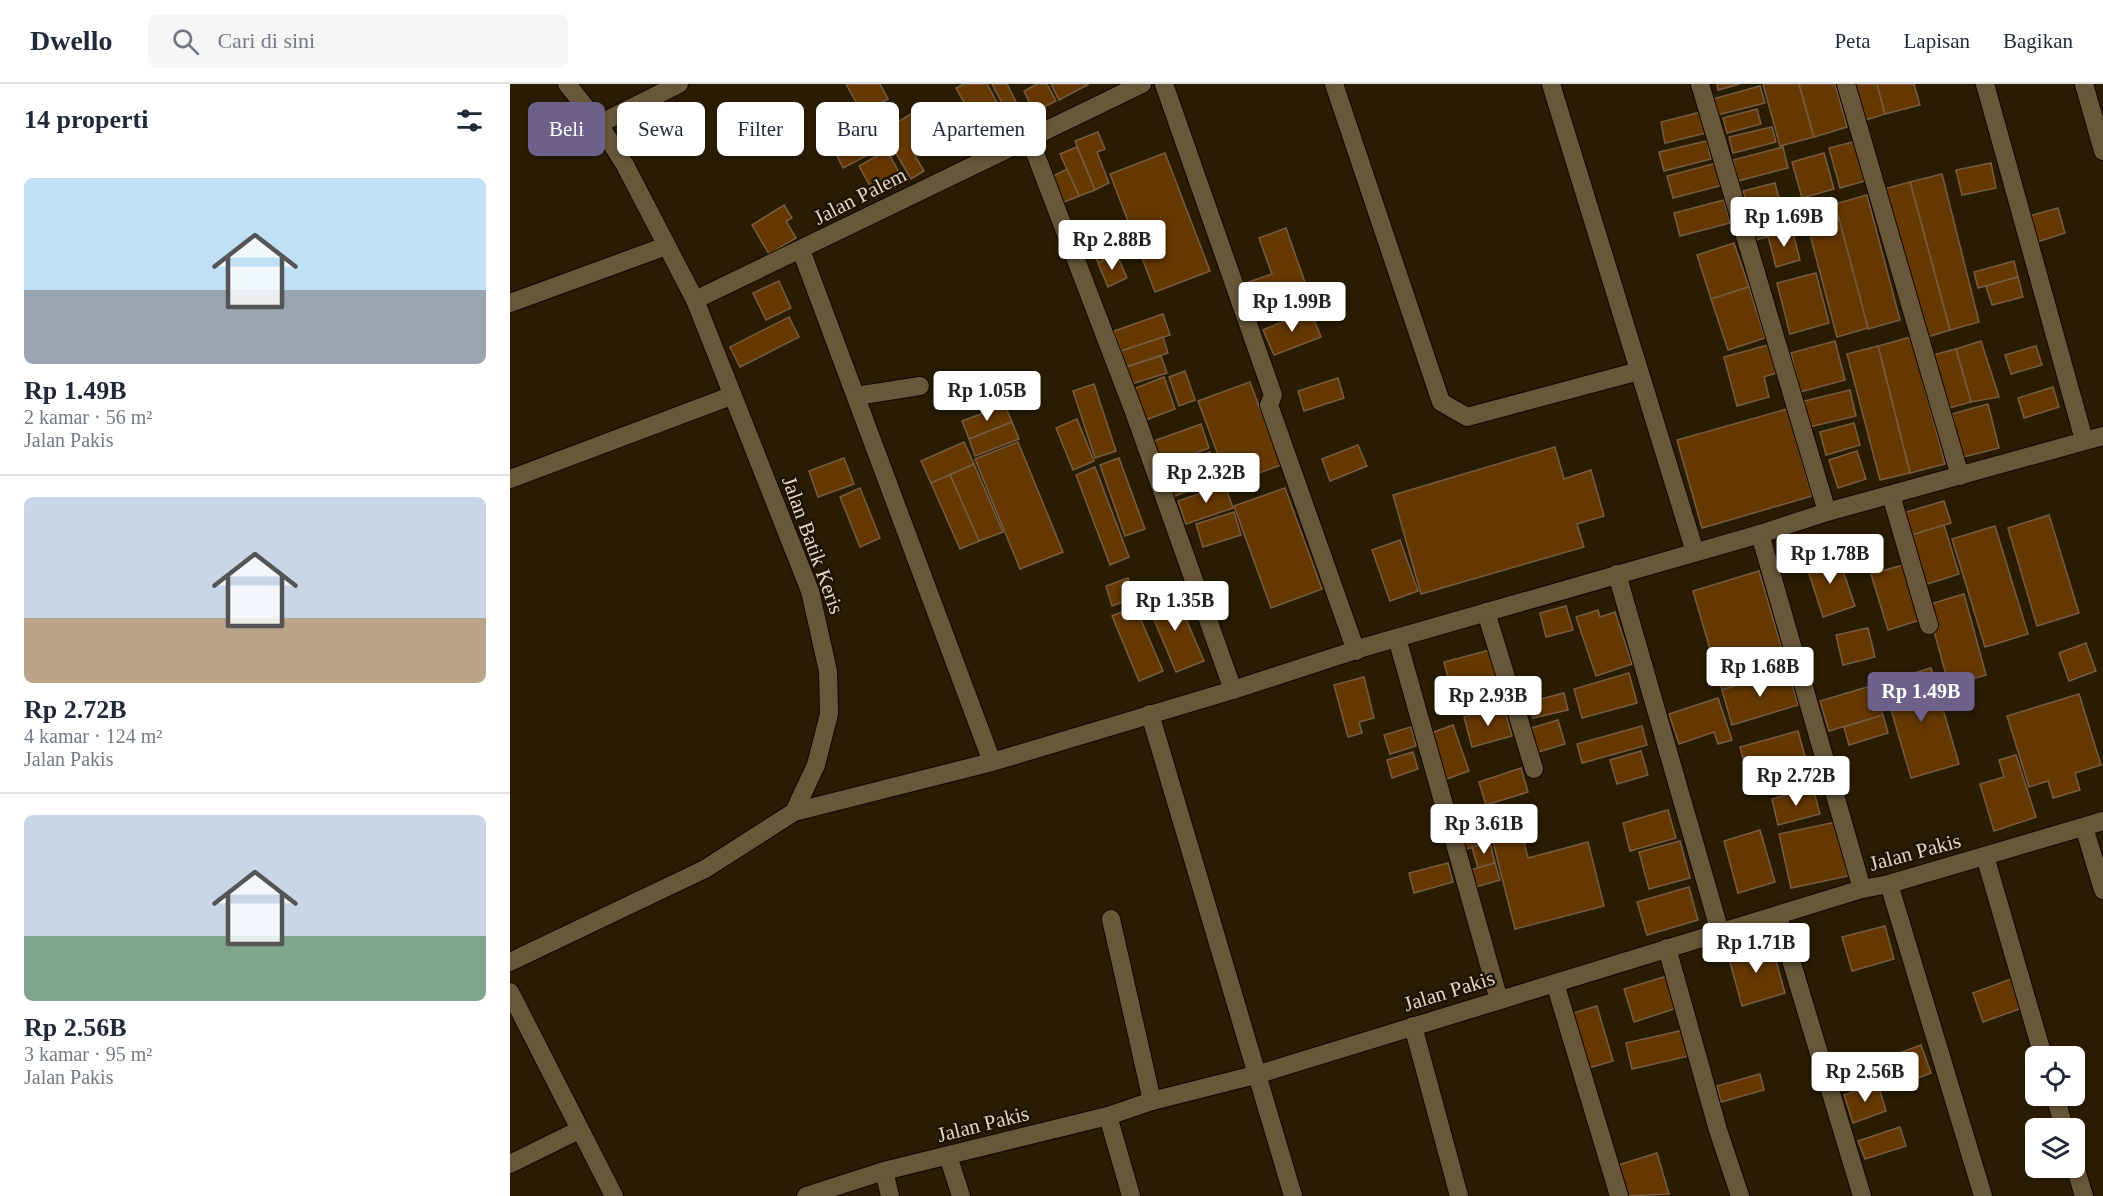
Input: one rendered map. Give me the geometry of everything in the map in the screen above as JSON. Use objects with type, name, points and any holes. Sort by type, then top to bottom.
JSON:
[{"type":"street","name":"Jalan Batik Keris","points":[[567,84],[581,102]]},
{"type":"street","points":[[605,121],[679,84]]},
{"type":"street","name":"Jalan Palem","points":[[1046,128],[1142,84]]},
{"type":"street","points":[[1164,84],[1273,395],[1269,405],[1356,651]]},
{"type":"street","points":[[1334,84],[1441,402],[1467,417],[1639,371]]},
{"type":"street","points":[[1551,84],[1695,552]]},
{"type":"street","points":[[1700,84],[1827,512]]},
{"type":"street","points":[[1846,84],[1960,476]]},
{"type":"street","points":[[1985,84],[2084,440]]},
{"type":"street","points":[[2084,84],[2103,151]]},
{"type":"street","name":"Jalan Batik Keris","points":[[510,962],[705,869],[794,812],[809,785],[823,745],[829,714],[828,672],[810,591],[731,396],[695,300],[625,165],[605,133]]},
{"type":"street","name":"Jalan Palem","points":[[695,300],[989,156]]},
{"type":"street","points":[[1037,156],[1133,409],[1233,690]]},
{"type":"street","points":[[510,303],[666,246]]},
{"type":"street","points":[[801,250],[992,762]]},
{"type":"street","points":[[856,396],[920,386]]},
{"type":"street","points":[[510,478],[731,396]]},
{"type":"street","points":[[794,812],[992,762],[1397,638],[1760,534],[1827,512],[2103,436]]},
{"type":"street","points":[[1891,495],[1929,625]]},
{"type":"street","points":[[1760,534],[1862,889]]},
{"type":"street","points":[[1617,574],[1720,932]]},
{"type":"street","points":[[1486,612],[1534,769]]},
{"type":"street","points":[[1397,638],[1499,1000]]},
{"type":"street","points":[[1150,714],[1259,1074],[1293,1196]]},
{"type":"street","name":"Jalan Pakis","points":[[806,1196],[884,1172],[1108,1116],[1152,1101],[1259,1074],[1667,948],[1778,917],[1862,889],[1889,884],[2103,821]]},
{"type":"street","points":[[2084,827],[2103,890]]},
{"type":"street","points":[[1985,856],[2040,1046]]},
{"type":"street","points":[[1889,884],[1983,1196]]},
{"type":"street","points":[[1778,917],[1862,1196]]},
{"type":"street","points":[[1111,919],[1152,1101]]},
{"type":"street","points":[[1667,948],[1718,1130],[1740,1196]]},
{"type":"street","points":[[1555,983],[1619,1196]]},
{"type":"street","points":[[510,992],[614,1196]]},
{"type":"street","points":[[1413,1026],[1459,1196]]},
{"type":"street","points":[[1108,1116],[1131,1196]]},
{"type":"street","points":[[510,1164],[579,1130]]},
{"type":"street","points":[[948,1156],[961,1196]]},
{"type":"street","points":[[884,1172],[890,1196]]},
{"type":"street","points":[[2079,1178],[2084,1196]]},
{"type":"building","points":[[846,84],[880,84],[888,99],[882,102],[856,102]]},
{"type":"building","points":[[964,84],[987,84],[997,102],[964,102],[956,88]]},
{"type":"building","points":[[992,84],[1007,84],[1016,102],[1002,102]]},
{"type":"building","points":[[1037,84],[1047,84],[1056,101],[1046,106],[1046,102],[1029,102],[1024,91]]},
{"type":"building","points":[[1051,84],[1089,84],[1059,100]]},
{"type":"building","points":[[1717,84],[1740,84],[1718,90]]},
{"type":"building","points":[[1763,84],[1799,84],[1814,137],[1780,146]]},
{"type":"building","points":[[1799,84],[1835,84],[1847,127],[1814,137]]},
{"type":"building","points":[[1849,84],[1877,84],[1885,114],[1859,122]]},
{"type":"building","points":[[1877,84],[1914,84],[1920,105],[1885,114]]},
{"type":"building","points":[[1760,86],[1765,103],[1717,115],[1713,99]]},
{"type":"building","points":[[1757,109],[1761,124],[1727,133],[1723,118]]},
{"type":"building","points":[[1701,112],[1706,133],[1665,143],[1661,122]]},
{"type":"building","points":[[911,114],[911,156],[915,156],[924,171],[911,179],[898,156],[899,121]]},
{"type":"building","points":[[1772,127],[1776,142],[1733,153],[1729,137]]},
{"type":"building","points":[[1098,132],[1105,149],[1097,152],[1109,183],[1095,190],[1075,141]]},
{"type":"building","points":[[1707,141],[1711,159],[1664,171],[1659,152]]},
{"type":"building","points":[[1857,141],[1868,180],[1840,188],[1829,148]]},
{"type":"building","points":[[1077,147],[1095,190],[1079,196],[1060,154]]},
{"type":"building","points":[[1783,147],[1788,168],[1738,181],[1733,160]]},
{"type":"building","points":[[1165,153],[1210,271],[1155,292],[1110,174]]},
{"type":"building","points":[[1824,153],[1834,189],[1802,198],[1792,162]]},
{"type":"building","points":[[837,156],[866,156],[843,168]]},
{"type":"building","points":[[876,156],[890,156],[902,178],[874,193],[859,166]]},
{"type":"building","points":[[1717,163],[1723,185],[1673,198],[1667,176]]},
{"type":"building","points":[[1991,163],[1996,188],[1962,195],[1956,170]]},
{"type":"building","points":[[1067,169],[1079,196],[1062,203],[1051,177]]},
{"type":"building","points":[[1942,174],[1979,322],[1950,330],[1910,182]]},
{"type":"building","points":[[1910,182],[1950,330],[1921,339],[1881,190]]},
{"type":"building","points":[[1775,183],[1780,202],[1749,210],[1743,191]]},
{"type":"building","points":[[1867,195],[1900,320],[1868,329],[1835,204]]},
{"type":"building","points":[[1724,200],[1730,223],[1680,236],[1674,213]]},
{"type":"building","points":[[1835,204],[1868,328],[1837,337],[1804,212]]},
{"type":"building","points":[[784,205],[792,218],[786,221],[796,238],[769,254],[752,225]]},
{"type":"building","points":[[1790,206],[1796,229],[1752,241],[1746,218]]},
{"type":"building","points":[[2058,208],[2065,233],[2037,242],[2029,216]]},
{"type":"building","points":[[1124,226],[1133,248],[1098,263],[1088,241]]},
{"type":"building","points":[[1286,228],[1314,308],[1285,318],[1275,291],[1246,301],[1240,285],[1272,274],[1259,238]]},
{"type":"building","points":[[1792,229],[1800,260],[1776,267],[1768,236]]},
{"type":"building","points":[[1734,243],[1749,287],[1711,299],[1697,255]]},
{"type":"building","points":[[1117,255],[1127,278],[1108,287],[1098,263]]},
{"type":"building","points":[[2014,261],[2018,277],[1978,288],[1974,272]]},
{"type":"building","points":[[1816,273],[1829,323],[1790,334],[1777,283]]},
{"type":"building","points":[[2018,277],[2023,297],[1992,305],[1986,286]]},
{"type":"building","points":[[779,281],[791,308],[766,320],[753,293]]},
{"type":"building","points":[[1749,287],[1765,338],[1728,350],[1711,299]]},
{"type":"building","points":[[1310,310],[1321,337],[1274,355],[1263,330]]},
{"type":"building","points":[[1163,314],[1170,335],[1121,351],[1114,331]]},
{"type":"building","points":[[789,317],[799,337],[740,367],[730,347]]},
{"type":"building","points":[[1163,337],[1168,353],[1126,367],[1121,351]]},
{"type":"building","points":[[1911,337],[1945,464],[1910,473],[1878,346]]},
{"type":"building","points":[[1835,341],[1845,380],[1800,392],[1791,353]]},
{"type":"building","points":[[1981,341],[1999,397],[1971,402],[1956,349]]},
{"type":"building","points":[[1768,345],[1776,373],[1764,377],[1769,397],[1737,406],[1724,357]]},
{"type":"building","points":[[1878,346],[1910,473],[1880,480],[1847,354]]},
{"type":"building","points":[[2036,346],[2042,365],[2011,374],[2005,355]]},
{"type":"building","points":[[1956,349],[1971,402],[1942,410],[1929,356]]},
{"type":"building","points":[[1161,356],[1167,373],[1131,384],[1126,367]]},
{"type":"building","points":[[1185,371],[1195,400],[1179,406],[1169,377]]},
{"type":"building","points":[[1164,377],[1175,409],[1143,421],[1131,390]]},
{"type":"building","points":[[1338,378],[1344,398],[1304,411],[1298,391]]},
{"type":"building","points":[[1250,382],[1281,465],[1229,484],[1198,401]]},
{"type":"building","points":[[1094,384],[1116,451],[1095,458],[1073,391]]},
{"type":"building","points":[[2053,387],[2059,407],[2024,418],[2018,398]]},
{"type":"building","points":[[1850,390],[1856,416],[1809,427],[1804,401]]},
{"type":"building","points":[[1988,404],[1999,448],[1963,457],[1952,414]]},
{"type":"building","points":[[1005,405],[1012,422],[969,439],[962,421]]},
{"type":"building","points":[[1787,409],[1812,496],[1702,528],[1677,440]]},
{"type":"building","points":[[1077,419],[1094,461],[1073,470],[1056,428]]},
{"type":"building","points":[[1012,422],[1019,439],[975,456],[969,439]]},
{"type":"building","points":[[1854,423],[1860,445],[1826,455],[1820,432]]},
{"type":"building","points":[[1201,424],[1209,448],[1160,466],[1151,442]]},
{"type":"building","points":[[964,442],[974,464],[931,483],[921,461]]},
{"type":"building","points":[[1018,442],[1063,552],[1020,569],[975,459]]},
{"type":"building","points":[[1358,445],[1367,466],[1330,481],[1322,459]]},
{"type":"building","points":[[1555,447],[1564,479],[1591,470],[1604,516],[1577,524],[1584,547],[1421,594],[1393,495]]},
{"type":"building","points":[[1857,451],[1866,479],[1838,488],[1829,460]]},
{"type":"building","points":[[1210,452],[1220,479],[1170,498],[1161,470]]},
{"type":"building","points":[[844,458],[854,484],[818,497],[809,471]]},
{"type":"building","points":[[1119,458],[1145,529],[1125,536],[1100,465]]},
{"type":"building","points":[[974,464],[1003,532],[979,541],[950,475]]},
{"type":"building","points":[[1095,467],[1129,557],[1110,565],[1076,475]]},
{"type":"building","points":[[950,475],[979,541],[960,549],[931,483]]},
{"type":"building","points":[[1225,485],[1233,508],[1186,524],[1178,501]]},
{"type":"building","points":[[860,488],[880,538],[860,547],[840,497]]},
{"type":"building","points":[[1285,488],[1322,589],[1271,608],[1234,506]]},
{"type":"building","points":[[1944,501],[1951,523],[1909,536],[1903,513]]},
{"type":"building","points":[[1234,512],[1241,535],[1203,547],[1196,524]]},
{"type":"building","points":[[2049,515],[2079,613],[2037,626],[2008,528]]},
{"type":"building","points":[[1944,525],[1959,574],[1924,585],[1909,536]]},
{"type":"building","points":[[1995,526],[2028,634],[1985,647],[1952,539]]},
{"type":"building","points":[[1400,540],[1418,591],[1390,601],[1372,550]]},
{"type":"building","points":[[1837,553],[1855,606],[1823,617],[1806,564]]},
{"type":"building","points":[[1903,565],[1920,620],[1888,630],[1871,574]]},
{"type":"building","points":[[1759,571],[1788,670],[1722,690],[1693,591]]},
{"type":"building","points":[[1128,578],[1134,598],[1112,606],[1106,586]]},
{"type":"building","points":[[1174,591],[1204,661],[1176,672],[1147,603]]},
{"type":"building","points":[[1964,594],[1986,675],[1949,686],[1927,605]]},
{"type":"building","points":[[1135,606],[1163,671],[1139,681],[1112,616]]},
{"type":"building","points":[[1566,606],[1573,630],[1546,637],[1540,613]]},
{"type":"building","points":[[1598,610],[1600,617],[1615,612],[1632,664],[1596,676],[1576,617]]},
{"type":"building","points":[[1868,628],[1875,657],[1843,665],[1836,635]]},
{"type":"building","points":[[2086,643],[2096,671],[2069,681],[2059,653]]},
{"type":"building","points":[[1490,650],[1504,701],[1473,709],[1472,703],[1456,707],[1444,662]]},
{"type":"building","points":[[1931,668],[1959,764],[1911,778],[1883,682]]},
{"type":"building","points":[[1788,670],[1798,705],[1732,725],[1722,690]]},
{"type":"building","points":[[1629,673],[1637,703],[1582,718],[1574,689]]},
{"type":"building","points":[[1364,677],[1374,718],[1359,722],[1362,733],[1348,737],[1334,685]]},
{"type":"building","points":[[1874,685],[1883,715],[1829,731],[1820,701]]},
{"type":"building","points":[[1564,693],[1568,710],[1533,718],[1529,702]]},
{"type":"building","points":[[2079,694],[2101,765],[2075,773],[2080,790],[2053,798],[2048,781],[2029,787],[2007,716]]},
{"type":"building","points":[[1718,698],[1732,740],[1718,744],[1714,732],[1679,744],[1669,714]]},
{"type":"building","points":[[1504,707],[1512,736],[1472,747],[1464,717]]},
{"type":"building","points":[[1883,715],[1888,733],[1849,745],[1844,727]]},
{"type":"building","points":[[1558,720],[1565,744],[1535,753],[1528,729]]},
{"type":"building","points":[[1453,725],[1469,771],[1444,780],[1428,734]]},
{"type":"building","points":[[1642,726],[1647,745],[1582,763],[1577,744]]},
{"type":"building","points":[[1411,727],[1416,746],[1390,754],[1384,735]]},
{"type":"building","points":[[1798,731],[1806,760],[1748,776],[1740,747]]},
{"type":"building","points":[[1641,751],[1648,775],[1617,784],[1610,760]]},
{"type":"building","points":[[1413,752],[1418,769],[1392,778],[1387,760]]},
{"type":"building","points":[[2016,755],[2036,817],[1994,831],[1980,784],[2004,777],[1999,760]]},
{"type":"building","points":[[1521,768],[1528,792],[1486,805],[1479,782]]},
{"type":"building","points":[[1813,788],[1820,814],[1778,825],[1772,799]]},
{"type":"building","points":[[1668,810],[1676,838],[1630,851],[1623,823]]},
{"type":"building","points":[[1484,822],[1490,843],[1463,850],[1458,828]]},
{"type":"building","points":[[1519,822],[1528,858],[1588,842],[1604,906],[1515,929],[1490,830]]},
{"type":"building","points":[[1836,822],[1848,876],[1791,888],[1779,834]]},
{"type":"building","points":[[1760,830],[1775,882],[1738,893],[1724,841]]},
{"type":"building","points":[[1680,841],[1690,878],[1649,889],[1639,852]]},
{"type":"building","points":[[1490,843],[1495,863],[1478,868],[1472,847]]},
{"type":"building","points":[[1448,863],[1453,882],[1414,893],[1409,873]]},
{"type":"building","points":[[1495,863],[1500,880],[1472,888],[1467,871]]},
{"type":"building","points":[[1689,887],[1698,920],[1647,935],[1637,902]]},
{"type":"building","points":[[1885,926],[1894,959],[1852,971],[1842,937]]},
{"type":"building","points":[[1771,943],[1785,993],[1742,1006],[1728,955]]},
{"type":"building","points":[[1667,976],[1677,1008],[1634,1022],[1624,989]]},
{"type":"building","points":[[2011,979],[2022,1008],[1983,1022],[1973,993]]},
{"type":"building","points":[[1597,1006],[1613,1061],[1585,1069],[1570,1014]]},
{"type":"building","points":[[1684,1030],[1689,1056],[1632,1069],[1626,1043]]},
{"type":"building","points":[[1921,1045],[1931,1073],[1893,1087],[1883,1059]]},
{"type":"building","points":[[1760,1074],[1764,1090],[1721,1102],[1717,1086]]},
{"type":"building","points":[[1878,1084],[1886,1111],[1853,1123],[1844,1095]]},
{"type":"building","points":[[1900,1127],[1906,1146],[1865,1159],[1858,1141]]},
{"type":"building","points":[[1657,1153],[1669,1194],[1624,1196],[1615,1166]]}]
